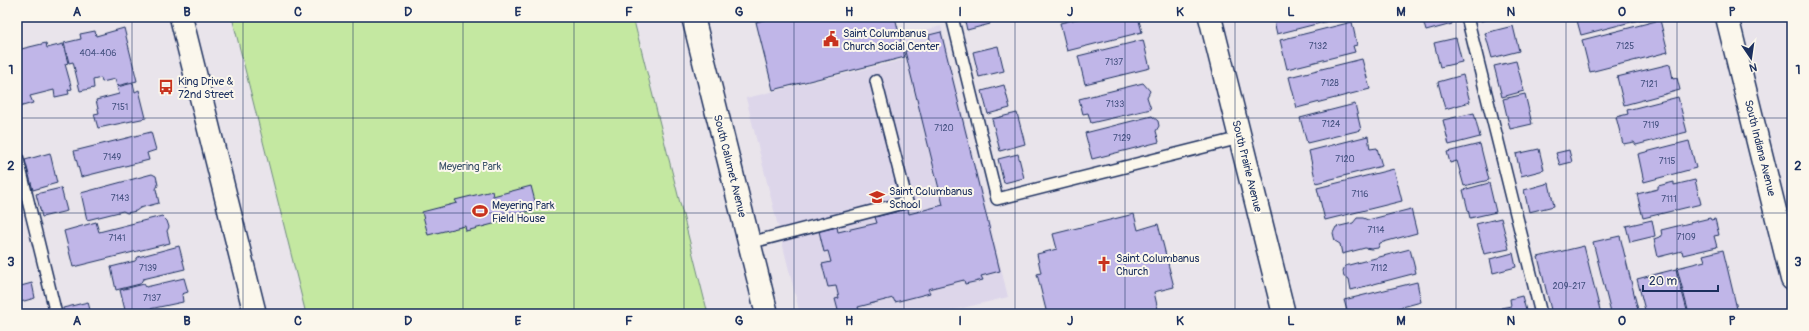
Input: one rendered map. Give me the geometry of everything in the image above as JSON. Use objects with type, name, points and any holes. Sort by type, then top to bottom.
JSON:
[{"type":"street","points":[[181,17],[255,314]]},
{"type":"street","name":"South Calumet Avenue","points":[[693,17],[767,314]]},
{"type":"street","name":"South Prairie Avenue","points":[[1210,17],[1284,314]]},
{"type":"street","name":"South Indiana Avenue","points":[[1727,17],[1792,279]]},
{"type":"lane","points":[[952,17],[998,199],[1240,138]]},
{"type":"lane","points":[[1467,17],[1541,314]]},
{"type":"lane","points":[[749,243],[907,202],[876,81]]},
{"type":"lane","points":[[17,156],[56,314]]},
{"type":"shaded area","name":"Saint Columbanus School","points":[[941,26],[1008,297],[938,314],[800,314],[746,98],[906,59],[901,36]]},
{"type":"green space","name":"Meyering Park","points":[[232,17],[633,17],[708,314],[306,314]]},
{"type":"building","name":"Saint Columbanus Church Social Center","points":[[775,17],[895,17],[905,57],[773,90],[756,22]]},
{"type":"building","points":[[964,17],[988,17],[990,24],[967,30]]},
{"type":"building","points":[[1085,17],[1138,17],[1142,32],[1067,51],[1060,23]]},
{"type":"building","points":[[1273,17],[1344,17],[1277,34]]},
{"type":"building","points":[[1422,17],[1451,17],[1452,24],[1426,31]]},
{"type":"building","points":[[1480,17],[1498,17],[1481,21]]},
{"type":"building","points":[[1576,17],[1650,17],[1581,35]]},
{"type":"building","points":[[1660,20],[1668,52],[1590,72],[1582,40]]},
{"type":"building","points":[[1352,22],[1357,45],[1353,46],[1355,52],[1287,69],[1280,40]]},
{"type":"building","points":[[1513,26],[1519,51],[1492,58],[1485,33]]},
{"type":"building","points":[[124,28],[137,81],[117,86],[115,79],[102,82],[101,78],[93,80],[94,88],[80,91],[73,62],[69,63],[64,43],[81,39],[80,34],[95,31],[96,36]]},
{"type":"building","points":[[941,32],[1000,271],[981,276],[983,280],[965,284],[964,280],[928,289],[930,293],[895,302],[893,298],[858,307],[860,313],[839,314],[835,299],[839,298],[836,286],[828,287],[822,264],[831,262],[828,251],[824,252],[819,231],[837,227],[838,232],[877,223],[875,217],[908,209],[909,214],[943,205],[905,51],[931,44],[929,35]]},
{"type":"building","points":[[1456,38],[1462,62],[1440,67],[1434,43]]},
{"type":"building","points":[[1143,40],[1150,68],[1085,84],[1078,56]]},
{"type":"building","points":[[46,43],[47,48],[63,44],[68,63],[65,64],[72,89],[68,90],[69,94],[55,97],[54,90],[30,96],[33,103],[19,107],[17,102],[17,50]]},
{"type":"building","points":[[998,46],[1004,71],[979,77],[973,52]]},
{"type":"building","points":[[1362,59],[1370,89],[1297,108],[1289,77]]},
{"type":"building","points":[[1516,61],[1524,91],[1502,97],[1494,66]]},
{"type":"building","points":[[1670,64],[1673,79],[1677,78],[1680,90],[1624,105],[1617,77]]},
{"type":"building","points":[[1463,75],[1470,102],[1445,109],[1438,82]]},
{"type":"building","points":[[133,83],[135,92],[139,90],[146,118],[98,128],[94,114],[99,113],[96,100],[119,94],[117,87]]},
{"type":"building","points":[[1143,83],[1150,91],[1147,97],[1151,109],[1091,123],[1088,113],[1083,114],[1079,99]]},
{"type":"building","points":[[1004,85],[1010,108],[988,114],[982,91]]},
{"type":"building","points":[[1525,94],[1532,124],[1510,129],[1503,99]]},
{"type":"building","points":[[1678,97],[1687,132],[1636,145],[1634,142],[1623,144],[1616,117],[1628,114],[1627,110]]},
{"type":"building","points":[[1355,104],[1361,130],[1307,143],[1300,118]]},
{"type":"building","points":[[1017,113],[1025,144],[1000,151],[992,119]]},
{"type":"building","points":[[1474,113],[1480,137],[1449,145],[1443,120]]},
{"type":"building","points":[[1152,116],[1158,121],[1159,126],[1156,131],[1159,142],[1092,159],[1085,133]]},
{"type":"building","points":[[151,132],[156,150],[147,153],[149,160],[81,177],[74,151]]},
{"type":"building","points":[[1368,136],[1370,149],[1377,148],[1382,166],[1316,183],[1309,151]]},
{"type":"building","points":[[1689,141],[1696,168],[1644,182],[1638,154]]},
{"type":"building","points":[[1480,144],[1489,180],[1464,186],[1457,161],[1450,163],[1447,152]]},
{"type":"building","points":[[1539,149],[1544,170],[1521,176],[1516,154]]},
{"type":"building","points":[[1569,150],[1572,162],[1560,165],[1556,153]]},
{"type":"building","points":[[50,153],[57,183],[33,190],[25,160]]},
{"type":"building","points":[[1018,154],[1024,178],[1004,183],[998,159]]},
{"type":"building","points":[[1394,169],[1402,201],[1325,220],[1317,188]]},
{"type":"building","points":[[152,174],[156,176],[158,185],[156,189],[159,203],[140,208],[136,211],[127,213],[123,211],[87,220],[81,193]]},
{"type":"building","points":[[1695,180],[1701,204],[1643,218],[1637,194],[1658,189],[1658,186],[1674,182],[1674,185]]},
{"type":"building","points":[[1489,183],[1496,212],[1470,218],[1463,190]]},
{"type":"building","points":[[1549,183],[1554,206],[1529,212],[1524,190]]},
{"type":"building","name":"Meyering Park Field House","points":[[531,186],[537,209],[501,218],[501,222],[466,231],[465,226],[428,235],[422,212],[457,203],[455,200],[492,191],[493,196]]},
{"type":"building","points":[[61,188],[67,211],[42,217],[36,194]]},
{"type":"building","points":[[1411,209],[1417,233],[1380,243],[1378,248],[1365,248],[1342,254],[1340,244],[1335,241],[1333,233],[1336,227],[1353,223],[1357,218],[1368,220]]},
{"type":"building","name":"Saint Columbanus Church","points":[[1134,214],[1138,230],[1158,224],[1174,287],[1154,292],[1159,314],[1072,314],[1071,312],[1047,314],[1037,274],[1041,273],[1037,254],[1057,249],[1053,234]]},
{"type":"building","points":[[162,216],[167,221],[169,227],[167,231],[170,243],[73,267],[64,231],[96,222],[99,232]]},
{"type":"building","points":[[1501,218],[1509,249],[1484,254],[1476,224]]},
{"type":"building","points":[[1710,218],[1711,220],[1715,219],[1719,235],[1714,236],[1717,247],[1683,255],[1682,251],[1658,257],[1654,239],[1662,236],[1661,230]]},
{"type":"building","points":[[1652,220],[1655,236],[1630,242],[1626,226]]},
{"type":"building","points":[[1620,236],[1639,314],[1607,314],[1611,313],[1593,242]]},
{"type":"building","points":[[179,246],[185,269],[143,279],[140,284],[116,290],[111,267],[135,261],[138,257]]},
{"type":"building","points":[[1584,246],[1601,314],[1552,314],[1538,257]]},
{"type":"building","points":[[1410,249],[1416,273],[1351,290],[1349,279],[1344,277],[1343,271],[1345,266]]},
{"type":"building","points":[[1723,250],[1738,313],[1689,314],[1677,268],[1705,261],[1703,255]]},
{"type":"building","points":[[1513,253],[1516,267],[1493,273],[1490,259]]},
{"type":"building","points":[[1676,269],[1688,314],[1646,314],[1637,279]]},
{"type":"building","points":[[184,278],[188,292],[182,294],[183,302],[126,314],[120,290],[144,284],[146,287]]},
{"type":"building","points":[[1417,282],[1421,302],[1395,309],[1386,314],[1348,314],[1344,300]]},
{"type":"building","points":[[32,283],[35,298],[17,303],[17,287]]},
{"type":"building","points":[[1522,296],[1527,314],[1502,314],[1501,308],[1511,306],[1510,299]]},
{"type":"building","points":[[88,302],[91,314],[64,314],[63,308]]},
{"type":"building","points":[[1423,310],[1424,314],[1405,314]]},
{"type":"place","name":"Saint Columbanus Church Social Center","points":[[831,39]]},
{"type":"place","name":"King Drive & 72nd Street","points":[[166,87]]},
{"type":"place","name":"Saint Columbanus School","points":[[877,197]]},
{"type":"place","name":"Meyering Park Field House","points":[[480,211]]},
{"type":"place","name":"Saint Columbanus Church","points":[[1104,264]]}]
